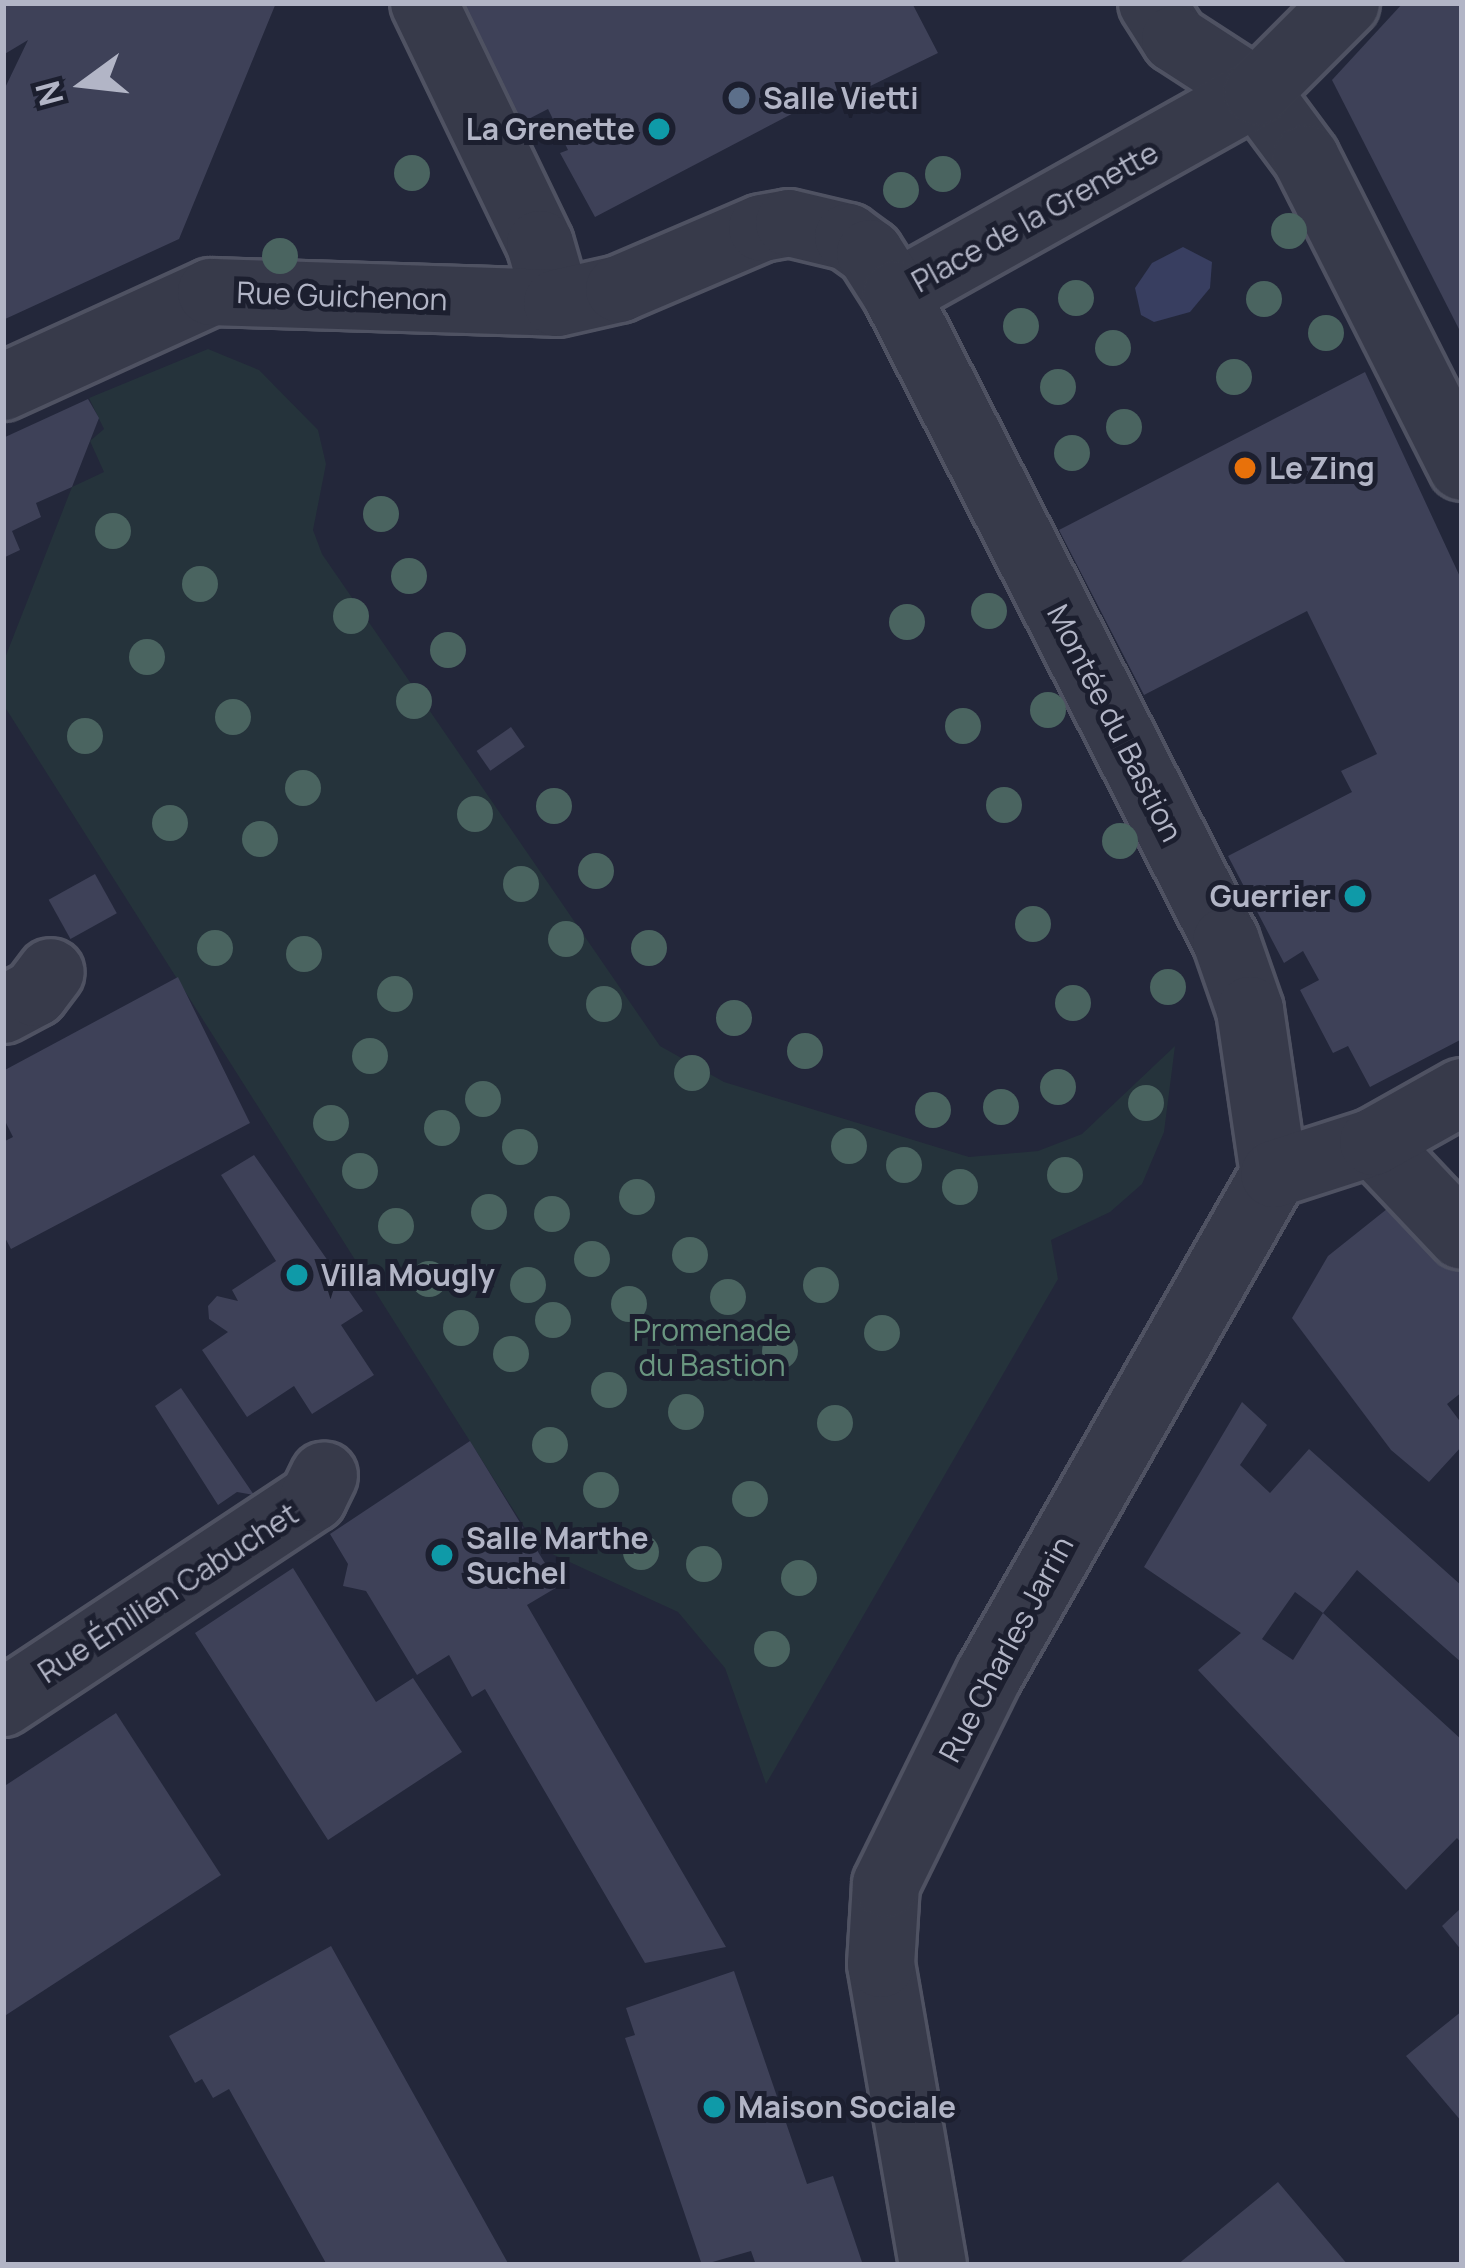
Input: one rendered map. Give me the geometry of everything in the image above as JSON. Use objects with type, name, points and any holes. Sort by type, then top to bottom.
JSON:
[{"type":"street","points":[[424,3],[540,244],[557,303]]},
{"type":"street","points":[[1152,3],[1174,39],[1257,92],[1306,158],[1462,467]]},
{"type":"street","name":"Place de la Grenette","points":[[557,303],[619,289],[789,223],[848,237],[870,253],[896,294],[1257,92],[1346,3]]},
{"type":"street","name":"Rue Guichenon","points":[[3,387],[211,292],[557,303]]},
{"type":"street","name":"Montée du Bastion","points":[[896,294],[1226,941],[1250,1010],[1274,1174]]},
{"type":"street","points":[[1274,1174],[1372,1142],[1462,1092]]},
{"type":"street","points":[[1372,1142],[1462,1236]]},
{"type":"street","name":"Rue Charles Jarrin","points":[[933,2265],[881,1964],[886,1884],[989,1675],[1274,1174]]},
{"type":"street","name":"Rue Émilien Cabuchet","points":[[3,1703],[313,1498],[324,1475]]},
{"type":"green space","name":"Promenade du Bastion","points":[[208,349],[259,370],[318,430],[326,464],[313,530],[322,554],[660,1046],[724,1082],[969,1157],[1038,1151],[1082,1134],[1175,1046],[1164,1132],[1142,1184],[1110,1212],[1051,1240],[1058,1279],[766,1784],[725,1668],[678,1612],[537,1547],[3,704],[3,663],[72,487],[104,472],[90,441],[104,429],[89,398]]},
{"type":"water","points":[[1183,247],[1212,262],[1210,288],[1190,312],[1154,322],[1141,315],[1135,288],[1152,263]]},
{"type":"building","points":[[3,3],[276,3],[179,239],[3,320],[3,92],[28,40],[3,55]]},
{"type":"building","name":"La Grenette","points":[[442,3],[912,3],[938,53],[854,94],[849,84],[595,217],[560,153],[568,150],[548,109],[515,126]]},
{"type":"building","points":[[1403,3],[1462,3],[1462,335],[1332,80]]},
{"type":"building","points":[[1365,372],[1462,581],[1462,1039],[1370,1087],[1348,1046],[1333,1053],[1300,990],[1319,980],[1303,951],[1284,963],[1228,856],[1352,792],[1341,771],[1377,754],[1307,611],[1144,695],[1059,530]]},
{"type":"building","points":[[88,399],[99,418],[72,487],[36,503],[41,517],[12,531],[20,550],[3,558],[3,438]]},
{"type":"building","points":[[511,727],[525,747],[490,771],[477,751]]},
{"type":"building","points":[[95,874],[117,913],[70,939],[49,900]]},
{"type":"building","points":[[178,977],[250,1123],[11,1249],[3,1234],[3,1142],[13,1137],[3,1117],[3,1071]]},
{"type":"building","name":"Villa Mougly","points":[[254,1155],[363,1311],[341,1325],[374,1375],[312,1414],[294,1386],[247,1417],[202,1350],[228,1332],[209,1319],[208,1306],[217,1296],[238,1301],[232,1290],[276,1261],[221,1175]]},
{"type":"building","points":[[1397,1201],[1462,1271],[1462,1392],[1447,1404],[1462,1424],[1462,1446],[1429,1482],[1391,1450],[1292,1318],[1328,1256]]},
{"type":"building","points":[[181,1388],[254,1495],[237,1492],[218,1505],[155,1406]]},
{"type":"building","points":[[1242,1402],[1267,1425],[1240,1465],[1270,1493],[1309,1449],[1462,1586],[1462,1663],[1357,1570],[1323,1613],[1462,1740],[1462,1844],[1457,1838],[1406,1890],[1198,1670],[1241,1633],[1144,1567]],"holes":[[[1295,1592],[1323,1613],[1293,1660],[1262,1639]]]},
{"type":"building","points":[[470,1441],[559,1586],[527,1605],[726,1947],[645,1963],[485,1689],[472,1697],[449,1655],[417,1675],[366,1591],[343,1586],[348,1564],[330,1534]]},
{"type":"building","points":[[293,1568],[376,1702],[413,1678],[462,1752],[328,1840],[195,1633]]},
{"type":"building","points":[[116,1713],[221,1875],[3,2017],[3,1787]]},
{"type":"building","points":[[1462,1907],[1462,1951],[1442,1926]]},
{"type":"building","points":[[331,1946],[509,2265],[327,2265],[229,2089],[213,2098],[202,2079],[195,2083],[169,2036]]},
{"type":"building","name":"Maison Sociale","points":[[734,1971],[807,2184],[833,2176],[863,2265],[756,2265],[751,2251],[702,2265],[625,2038],[635,2035],[626,2008]]},
{"type":"building","points":[[1462,2011],[1462,2122],[1406,2056]]},
{"type":"building","points":[[1278,2182],[1348,2265],[1177,2265]]},
{"type":"place","name":"Salle Vietti","points":[[739,98]]},
{"type":"place","name":"La Grenette","points":[[659,129]]},
{"type":"place","name":"Le Zing","points":[[1245,468]]},
{"type":"place","name":"Guerrier","points":[[1355,896]]},
{"type":"place","name":"Villa Mougly","points":[[297,1275]]},
{"type":"place","name":"Salle Marthe Suchel","points":[[442,1555]]},
{"type":"place","name":"Maison Sociale","points":[[714,2107]]}]
